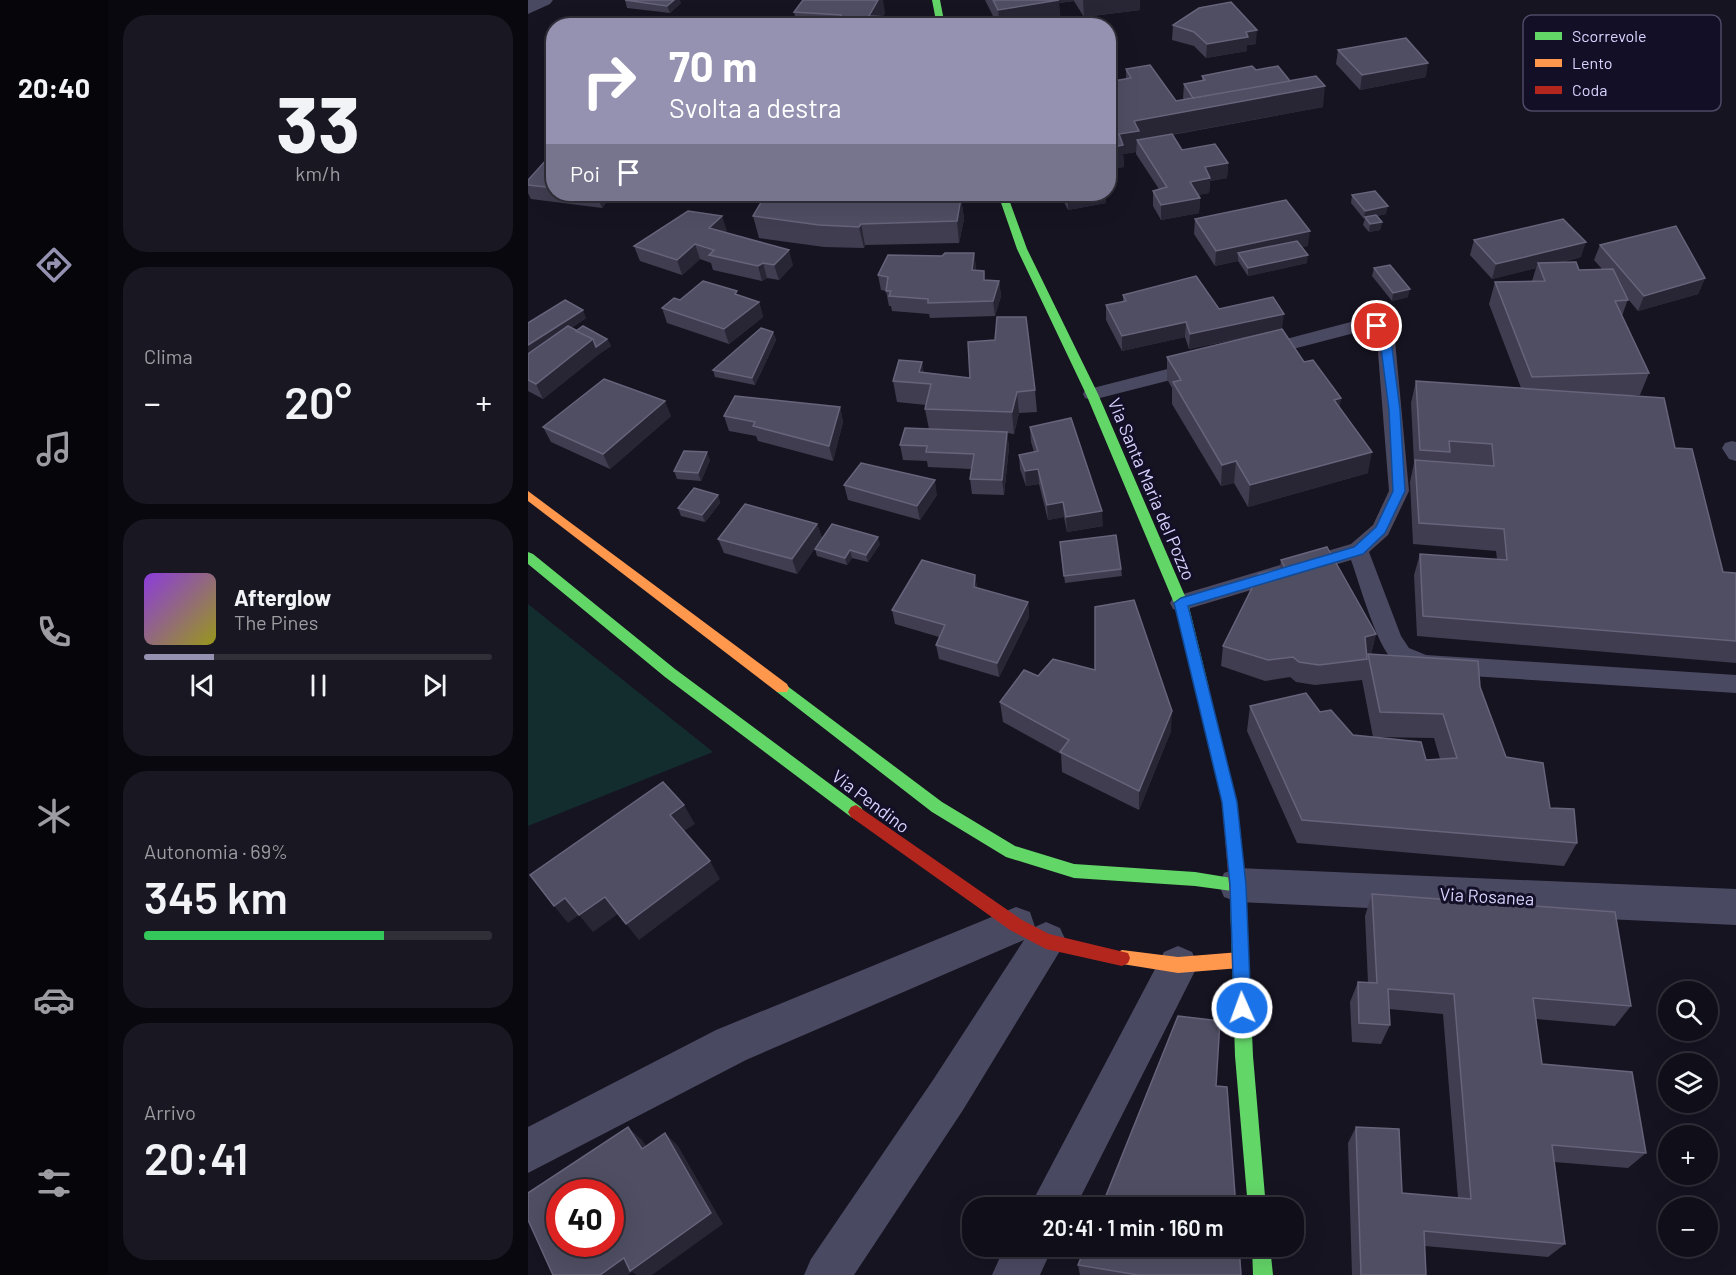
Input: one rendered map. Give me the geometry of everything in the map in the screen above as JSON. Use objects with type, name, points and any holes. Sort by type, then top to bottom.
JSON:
[{"type":"street","points":[[528,8],[543,0]]},
{"type":"street","points":[[936,0],[939,18]]},
{"type":"street","name":"Via Santa Maria del Pozzo","points":[[1005,201],[1022,249],[1092,394],[1181,603],[1229,802],[1238,885],[1244,1056],[1256,1197]]},
{"type":"street","name":"Via Pendino","points":[[528,495],[937,807],[1011,852],[1074,871],[1195,879],[1238,885]]},
{"type":"street","name":"Via Pendino","points":[[528,557],[670,673],[925,863],[1031,933],[1136,961],[1178,965],[1240,960]]},
{"type":"street","name":"Via Rosanea","points":[[1238,885],[1736,907]]},
{"type":"street","points":[[528,1151],[730,1045],[1031,933]]},
{"type":"street","points":[[827,1275],[948,1095],[1031,933]]},
{"type":"street","points":[[1056,1197],[1178,965]]},
{"type":"street","points":[[1015,1275],[1024,1257]]},
{"type":"street","points":[[1262,1257],[1263,1275]]},
{"type":"lane","points":[[1181,603],[1358,550],[1381,530],[1399,491],[1394,410],[1386,340],[1377,326],[1362,325],[1238,357]]},
{"type":"lane","points":[[1092,394],[1216,363]]},
{"type":"lane","points":[[1358,550],[1391,640],[1401,654],[1424,664],[1736,684]]},
{"type":"green space","points":[[528,604],[713,752],[528,826]]},
{"type":"building","points":[[625,0],[674,0],[667,6]]},
{"type":"building","points":[[803,0],[878,0],[869,16],[886,17],[840,18],[841,15],[794,12]]},
{"type":"building","points":[[993,0],[1059,0],[998,10]]},
{"type":"building","points":[[1231,2],[1257,30],[1246,32],[1248,37],[1207,44],[1194,32],[1173,25],[1199,8]]},
{"type":"building","points":[[1406,38],[1428,63],[1362,75],[1338,50]]},
{"type":"building","points":[[1150,65],[1176,101],[1316,76],[1325,86],[1134,121],[1139,131],[1119,134],[1123,145],[1116,146],[1116,81],[1131,78],[1126,69]]},
{"type":"building","points":[[1252,66],[1256,70],[1278,66],[1290,81],[1193,98],[1184,84],[1205,80],[1202,76]]},
{"type":"building","points":[[1172,134],[1182,150],[1215,144],[1228,163],[1205,167],[1210,178],[1190,182],[1200,198],[1161,205],[1153,191],[1167,187],[1137,140]]},
{"type":"building","points":[[546,160],[546,187],[528,185],[528,180]]},
{"type":"building","points":[[1375,191],[1388,206],[1365,211],[1352,195]]},
{"type":"building","points":[[1286,200],[1310,231],[1216,251],[1195,219]]},
{"type":"building","points":[[762,201],[960,201],[957,221],[861,224],[859,227],[819,225],[753,216]]},
{"type":"building","points":[[688,211],[722,216],[709,228],[789,250],[774,265],[763,263],[758,266],[709,255],[714,250],[695,244],[677,260],[634,246]]},
{"type":"building","points":[[1376,215],[1382,222],[1370,224],[1365,217]]},
{"type":"building","points":[[1563,219],[1586,242],[1496,264],[1474,240]]},
{"type":"building","points":[[1676,226],[1705,278],[1644,296],[1600,245]]},
{"type":"building","points":[[1297,241],[1308,255],[1248,268],[1238,253]]},
{"type":"building","points":[[945,253],[974,253],[972,270],[984,271],[984,280],[999,281],[993,301],[928,303],[928,299],[889,296],[891,291],[886,291],[888,277],[878,275],[888,255],[942,256]]},
{"type":"building","points":[[1576,262],[1579,270],[1613,269],[1628,300],[1615,301],[1649,373],[1532,377],[1495,282],[1545,281],[1538,263]]},
{"type":"building","points":[[1390,265],[1410,289],[1393,293],[1374,268]]},
{"type":"building","points":[[1196,276],[1219,309],[1273,297],[1284,314],[1190,334],[1186,322],[1122,336],[1106,305],[1126,301],[1123,295]]},
{"type":"building","points":[[703,281],[737,291],[735,294],[759,302],[724,329],[662,308],[674,298],[680,300]]},
{"type":"building","points":[[565,300],[583,310],[528,345],[528,323]]},
{"type":"building","points":[[997,317],[1026,317],[1035,390],[1017,392],[1012,412],[925,409],[931,384],[893,381],[899,360],[922,362],[919,372],[970,378],[968,342],[995,340]]},
{"type":"building","points":[[568,326],[593,339],[536,384],[528,380],[528,354]]},
{"type":"building","points":[[583,326],[607,339],[596,347],[593,339],[576,331]]},
{"type":"building","points":[[761,328],[773,332],[752,378],[713,370]]},
{"type":"building","points":[[1282,329],[1304,362],[1313,360],[1341,398],[1334,400],[1372,452],[1250,485],[1236,461],[1222,465],[1173,382],[1181,380],[1167,357]]},
{"type":"building","points":[[604,379],[665,401],[603,454],[543,427]]},
{"type":"building","points":[[1416,381],[1664,398],[1675,448],[1692,449],[1723,572],[1736,573],[1736,641],[1423,616],[1420,554],[1507,560],[1504,529],[1419,523],[1415,460],[1494,466],[1492,444],[1449,441],[1450,452],[1420,450]]},
{"type":"building","points":[[735,396],[840,407],[829,446],[753,426],[755,422],[724,416]]},
{"type":"building","points":[[1071,418],[1102,511],[1066,517],[1063,502],[1047,505],[1038,469],[1025,471],[1019,455],[1038,451],[1030,427]]},
{"type":"building","points":[[905,428],[1007,432],[1002,480],[970,479],[974,454],[926,452],[927,446],[900,445]]},
{"type":"building","points":[[684,451],[707,452],[698,473],[674,471]]},
{"type":"building","points":[[861,463],[935,480],[917,506],[844,485]]},
{"type":"building","points":[[694,488],[718,495],[702,515],[678,508]]},
{"type":"building","points":[[745,504],[817,524],[792,559],[718,539]]},
{"type":"building","points":[[832,524],[878,537],[866,555],[850,550],[845,558],[815,549]]},
{"type":"building","points":[[1116,535],[1121,569],[1064,576],[1060,542]]},
{"type":"building","points":[[1327,547],[1376,634],[1365,637],[1367,659],[1319,665],[1299,662],[1293,657],[1268,660],[1223,646],[1259,574],[1285,568],[1281,560]]},
{"type":"building","points":[[922,560],[975,575],[974,587],[1028,602],[997,663],[936,645],[945,625],[892,610]]},
{"type":"building","points":[[1134,600],[1172,711],[1139,791],[1060,752],[1069,740],[1000,702],[1024,670],[1038,676],[1053,659],[1095,670],[1095,607]]},
{"type":"building","points":[[1368,654],[1478,661],[1480,687],[1506,757],[1543,763],[1550,808],[1574,809],[1577,843],[1302,820],[1250,706],[1306,693],[1320,712],[1331,710],[1353,735],[1421,742],[1426,760],[1457,758],[1443,714],[1380,712]]},
{"type":"building","points":[[663,782],[684,805],[670,815],[710,861],[626,924],[605,897],[579,915],[565,898],[554,906],[530,875]]},
{"type":"building","points":[[1372,894],[1615,912],[1631,1006],[1533,998],[1542,1064],[1632,1072],[1646,1153],[1552,1145],[1565,1244],[1424,1231],[1426,1275],[1361,1275],[1356,1127],[1399,1129],[1402,1193],[1471,1199],[1454,994],[1388,989],[1390,1025],[1359,1023],[1358,982],[1377,983]]},
{"type":"building","points":[[1178,1016],[1220,1021],[1216,1086],[1227,1087],[1235,1197],[1105,1197]]},
{"type":"building","points":[[628,1127],[642,1149],[665,1133],[711,1213],[630,1271],[624,1258],[600,1275],[553,1275],[528,1220],[528,1193],[546,1181],[546,1257],[624,1257],[624,1179],[549,1179]]},
{"type":"building","points":[[1081,1257],[1240,1257],[1241,1275],[1138,1275],[1078,1265]]},
{"type":"traffic: fast","points":[[936,0],[939,18]]},
{"type":"traffic: fast","points":[[1005,201],[1022,249],[1092,394],[1181,603],[1202,688]]},
{"type":"traffic: fast","points":[[528,557],[670,673],[856,812]]},
{"type":"traffic: fast","points":[[782,688],[937,807],[1011,852],[1074,871],[1195,879],[1238,885]]},
{"type":"traffic: fast","points":[[1238,896],[1244,1056],[1256,1197]]},
{"type":"traffic: fast","points":[[1262,1257],[1263,1275]]},
{"type":"traffic: slow","points":[[528,495],[782,688]]},
{"type":"traffic: slow","points":[[1122,958],[1178,965],[1240,960]]},
{"type":"traffic: jam","points":[[1202,688],[1229,802],[1238,896]]},
{"type":"traffic: jam","points":[[856,812],[1016,925],[1046,941],[1122,958]]},
{"type":"route","points":[[1242,1008],[1238,885],[1229,802],[1181,603],[1358,550],[1381,530],[1399,491],[1394,410],[1386,340],[1377,326]]}]
